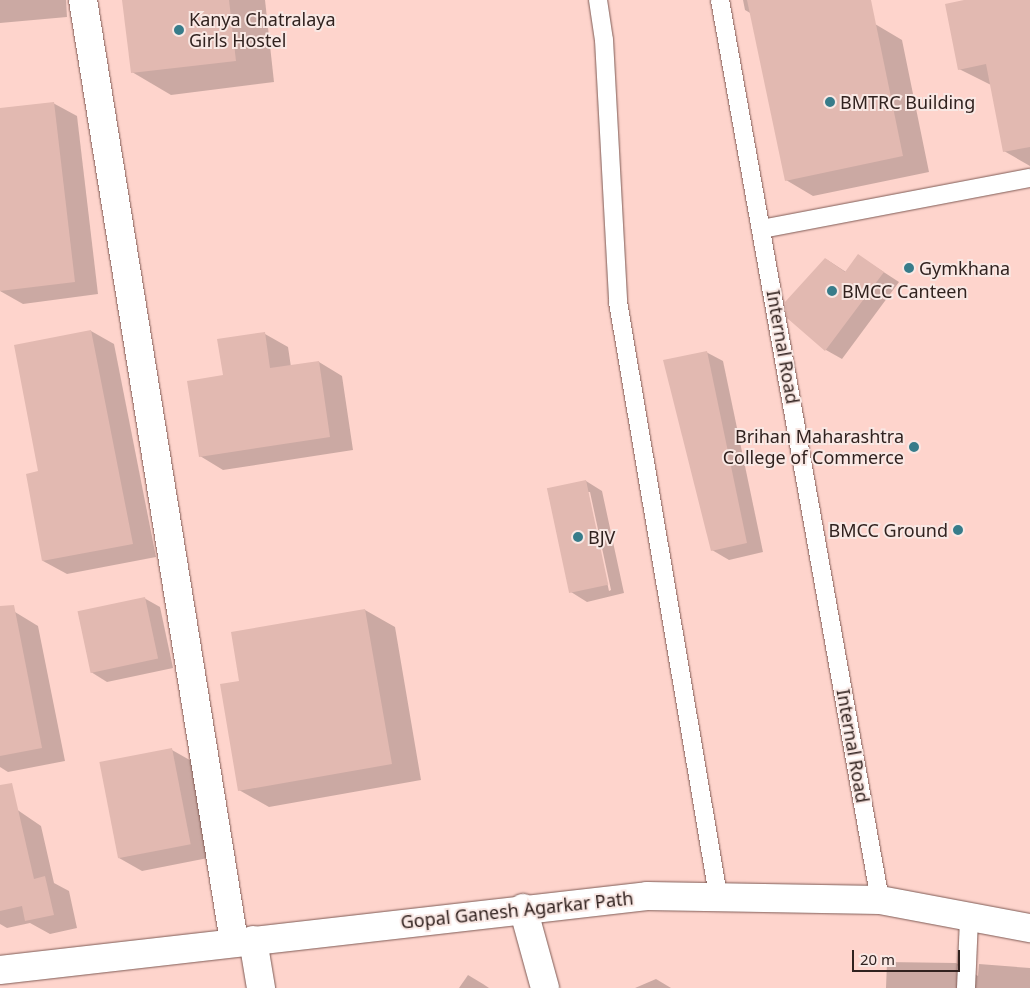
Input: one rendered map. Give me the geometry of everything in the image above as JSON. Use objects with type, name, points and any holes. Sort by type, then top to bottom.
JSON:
[{"type":"street","points":[[83,0],[244,941],[261,988]]},
{"type":"street","name":"Gopal Ganesh Agarkar Path","points":[[0,970],[523,908],[647,896],[718,895],[880,900],[1030,928]]},
{"type":"street","points":[[523,908],[545,988]]},
{"type":"lane","points":[[598,0],[604,40],[618,302],[718,895]]},
{"type":"lane","name":"Internal Road","points":[[720,0],[880,900]]},
{"type":"lane","points":[[762,229],[1030,178]]},
{"type":"lane","points":[[966,988],[969,918]]},
{"type":"building","name":"Kanya Chatralaya Girls Hostel","points":[[122,0],[229,0],[236,61],[131,73]]},
{"type":"building","name":"BMTRC Building","points":[[747,0],[871,0],[903,156],[785,181]]},
{"type":"building","points":[[964,0],[1030,0],[1030,147],[1003,152],[986,64],[958,70],[945,4]]},
{"type":"building","points":[[54,102],[75,282],[0,291],[0,108]]},
{"type":"building","name":"BMCC Canteen","points":[[858,254],[884,272],[825,351],[787,318],[785,302],[825,258],[845,272]]},
{"type":"building","points":[[91,330],[133,544],[42,561],[26,474],[38,471],[14,345]]},
{"type":"building","points":[[265,332],[270,368],[319,361],[330,437],[199,457],[187,381],[223,375],[217,339]]},
{"type":"building","points":[[707,351],[747,543],[711,551],[663,360]]},
{"type":"building","name":"BJV","points":[[586,480],[608,585],[569,593],[547,488]]},
{"type":"building","points":[[145,597],[158,659],[91,673],[78,611]]},
{"type":"building","points":[[14,605],[42,748],[0,756],[0,606]]},
{"type":"building","points":[[365,609],[392,764],[238,791],[220,684],[239,681],[231,632]]},
{"type":"building","points":[[172,748],[191,844],[118,858],[99,762]]},
{"type":"building","points":[[12,783],[34,879],[45,876],[54,915],[25,921],[22,906],[0,911],[0,785]]},
{"type":"place","name":"Kanya Chatralaya Girls Hostel","points":[[179,30]]},
{"type":"place","name":"BMTRC Building","points":[[830,102]]},
{"type":"place","name":"Gymkhana","points":[[909,268]]},
{"type":"place","name":"BMCC Canteen","points":[[832,291]]},
{"type":"place","name":"Brihan Maharashtra College of Commerce","points":[[914,447]]},
{"type":"place","name":"BMCC Ground","points":[[958,530]]},
{"type":"place","name":"BJV","points":[[578,537]]}]
